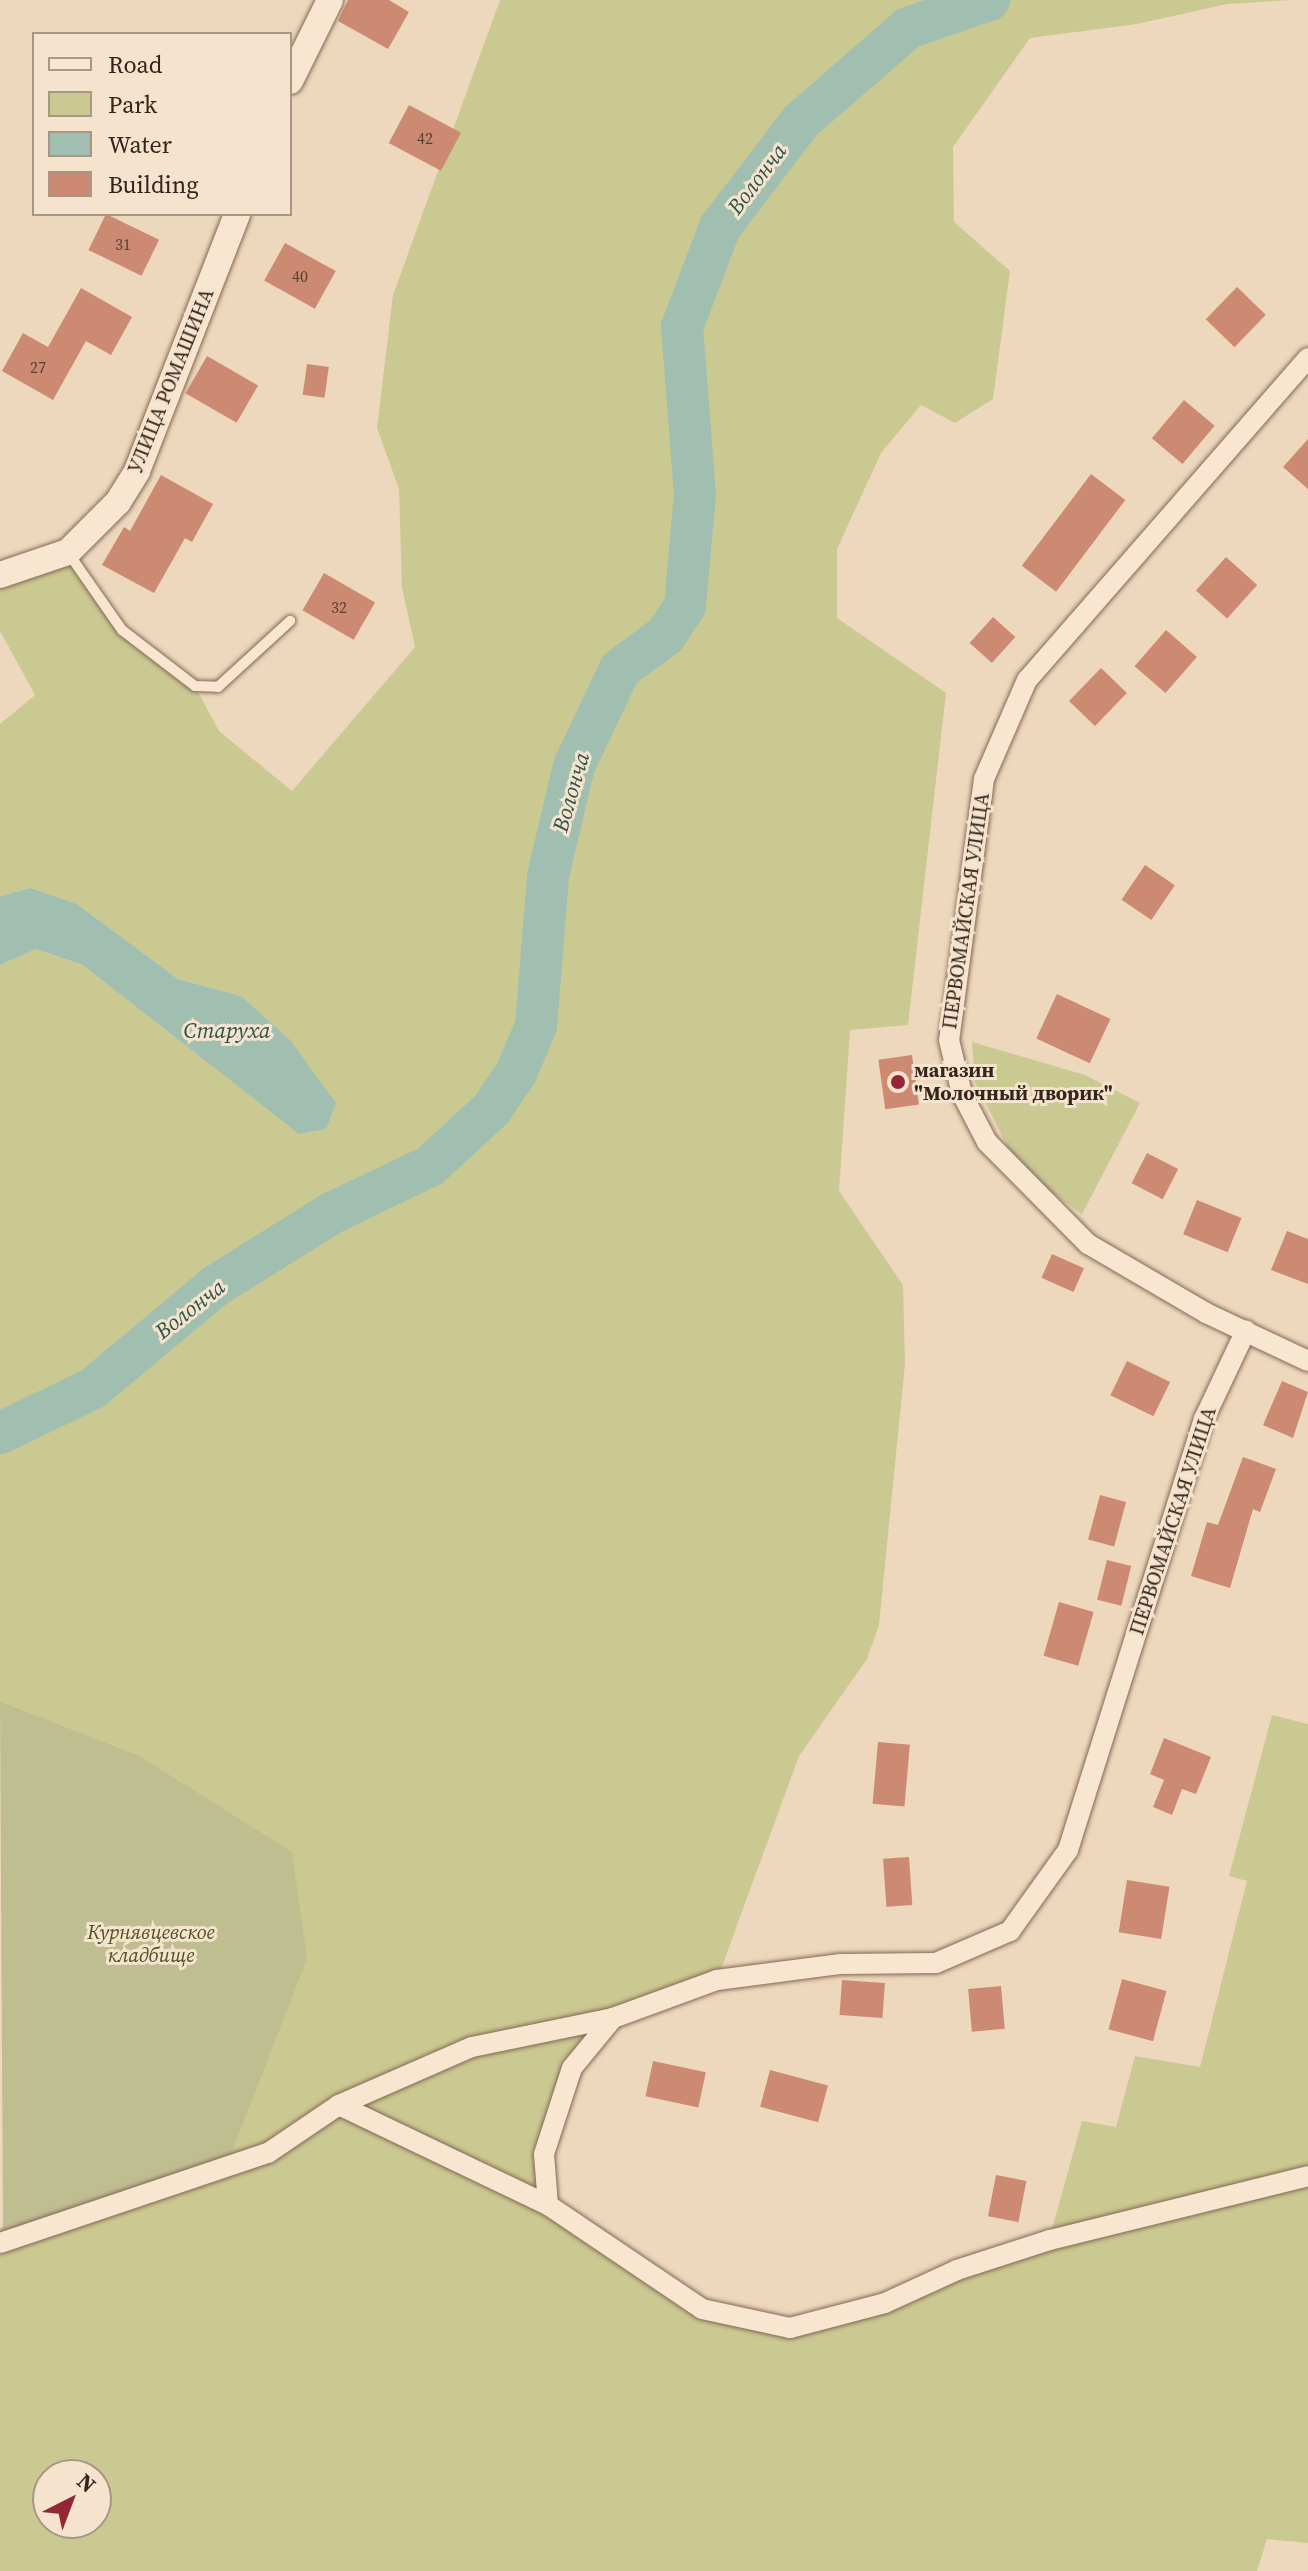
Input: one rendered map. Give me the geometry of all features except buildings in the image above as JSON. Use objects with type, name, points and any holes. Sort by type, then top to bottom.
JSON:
[{"type":"street","points":[[292,77],[330,0]]},
{"type":"street","name":"УЛИЦА РОМАШИНА","points":[[0,575],[68,552],[98,528],[137,471],[236,216]]},
{"type":"street","name":"ПЕРВОМАЙСКАЯ УЛИЦА","points":[[0,2243],[268,2153],[339,2105],[472,2047],[613,2018],[717,1980],[841,1964],[936,1963],[1010,1931],[1068,1850],[1204,1419],[1246,1330],[1088,1244],[1041,1200],[987,1142],[962,1094],[949,1040],[984,779],[1027,680],[1308,358]]},
{"type":"street","points":[[1246,1330],[1308,1361]]},
{"type":"street","points":[[548,2205],[544,2154],[572,2068],[613,2018]]},
{"type":"street","points":[[339,2105],[548,2205],[702,2309],[790,2328],[885,2303],[957,2270],[1050,2240],[1308,2176]]},
{"type":"lane","points":[[68,552],[122,630],[195,686],[218,687],[290,621]]},
{"type":"green space","points":[[500,0],[1291,0],[1227,4],[1137,24],[1030,38],[953,147],[954,222],[1010,271],[993,399],[955,423],[921,405],[881,453],[837,549],[837,618],[946,693],[908,1025],[850,1030],[839,1191],[903,1285],[905,1364],[879,1625],[867,1659],[799,1756],[717,1980],[613,2018],[572,2068],[544,2154],[548,2205],[702,2309],[790,2328],[1049,2240],[1082,2121],[1116,2127],[1135,2056],[1200,2067],[1247,1881],[1229,1876],[1272,1715],[1308,1724],[1308,2543],[1267,2539],[1257,2571],[0,2571],[0,2230],[291,1852],[140,1756],[0,1701],[0,965],[36,949],[83,965],[136,1003],[241,996],[178,979],[77,904],[31,888],[0,896],[0,724],[35,695],[0,631],[0,575],[68,552],[122,630],[195,686],[219,731],[292,791],[415,647],[402,588],[399,489],[377,428],[393,295]]},
{"type":"green space","points":[[972,1042],[1085,1075],[1140,1103],[1082,1214],[1050,1191],[1010,1151],[975,1082]]},
{"type":"green space","name":"Курнявцевское кладбище","points":[[0,1701],[140,1756],[292,1852],[307,1959],[229,2159],[3,2232]]},
{"type":"water","name":"Старуха","points":[[31,888],[77,904],[178,979],[241,996],[290,1040],[336,1103],[326,1129],[299,1134],[83,965],[36,949],[0,965],[0,896]]},
{"type":"waterway","name":"Волонча","points":[[0,1433],[92,1389],[215,1286],[332,1213],[430,1166],[491,1110],[516,1073],[536,1026],[548,876],[574,766],[620,669],[666,635],[685,606],[695,495],[682,327],[720,227],[801,121],[908,28],[989,0]]},
{"type":"place","name":"магазин \"Молочный дворик\"","points":[[898,1082]]}]
